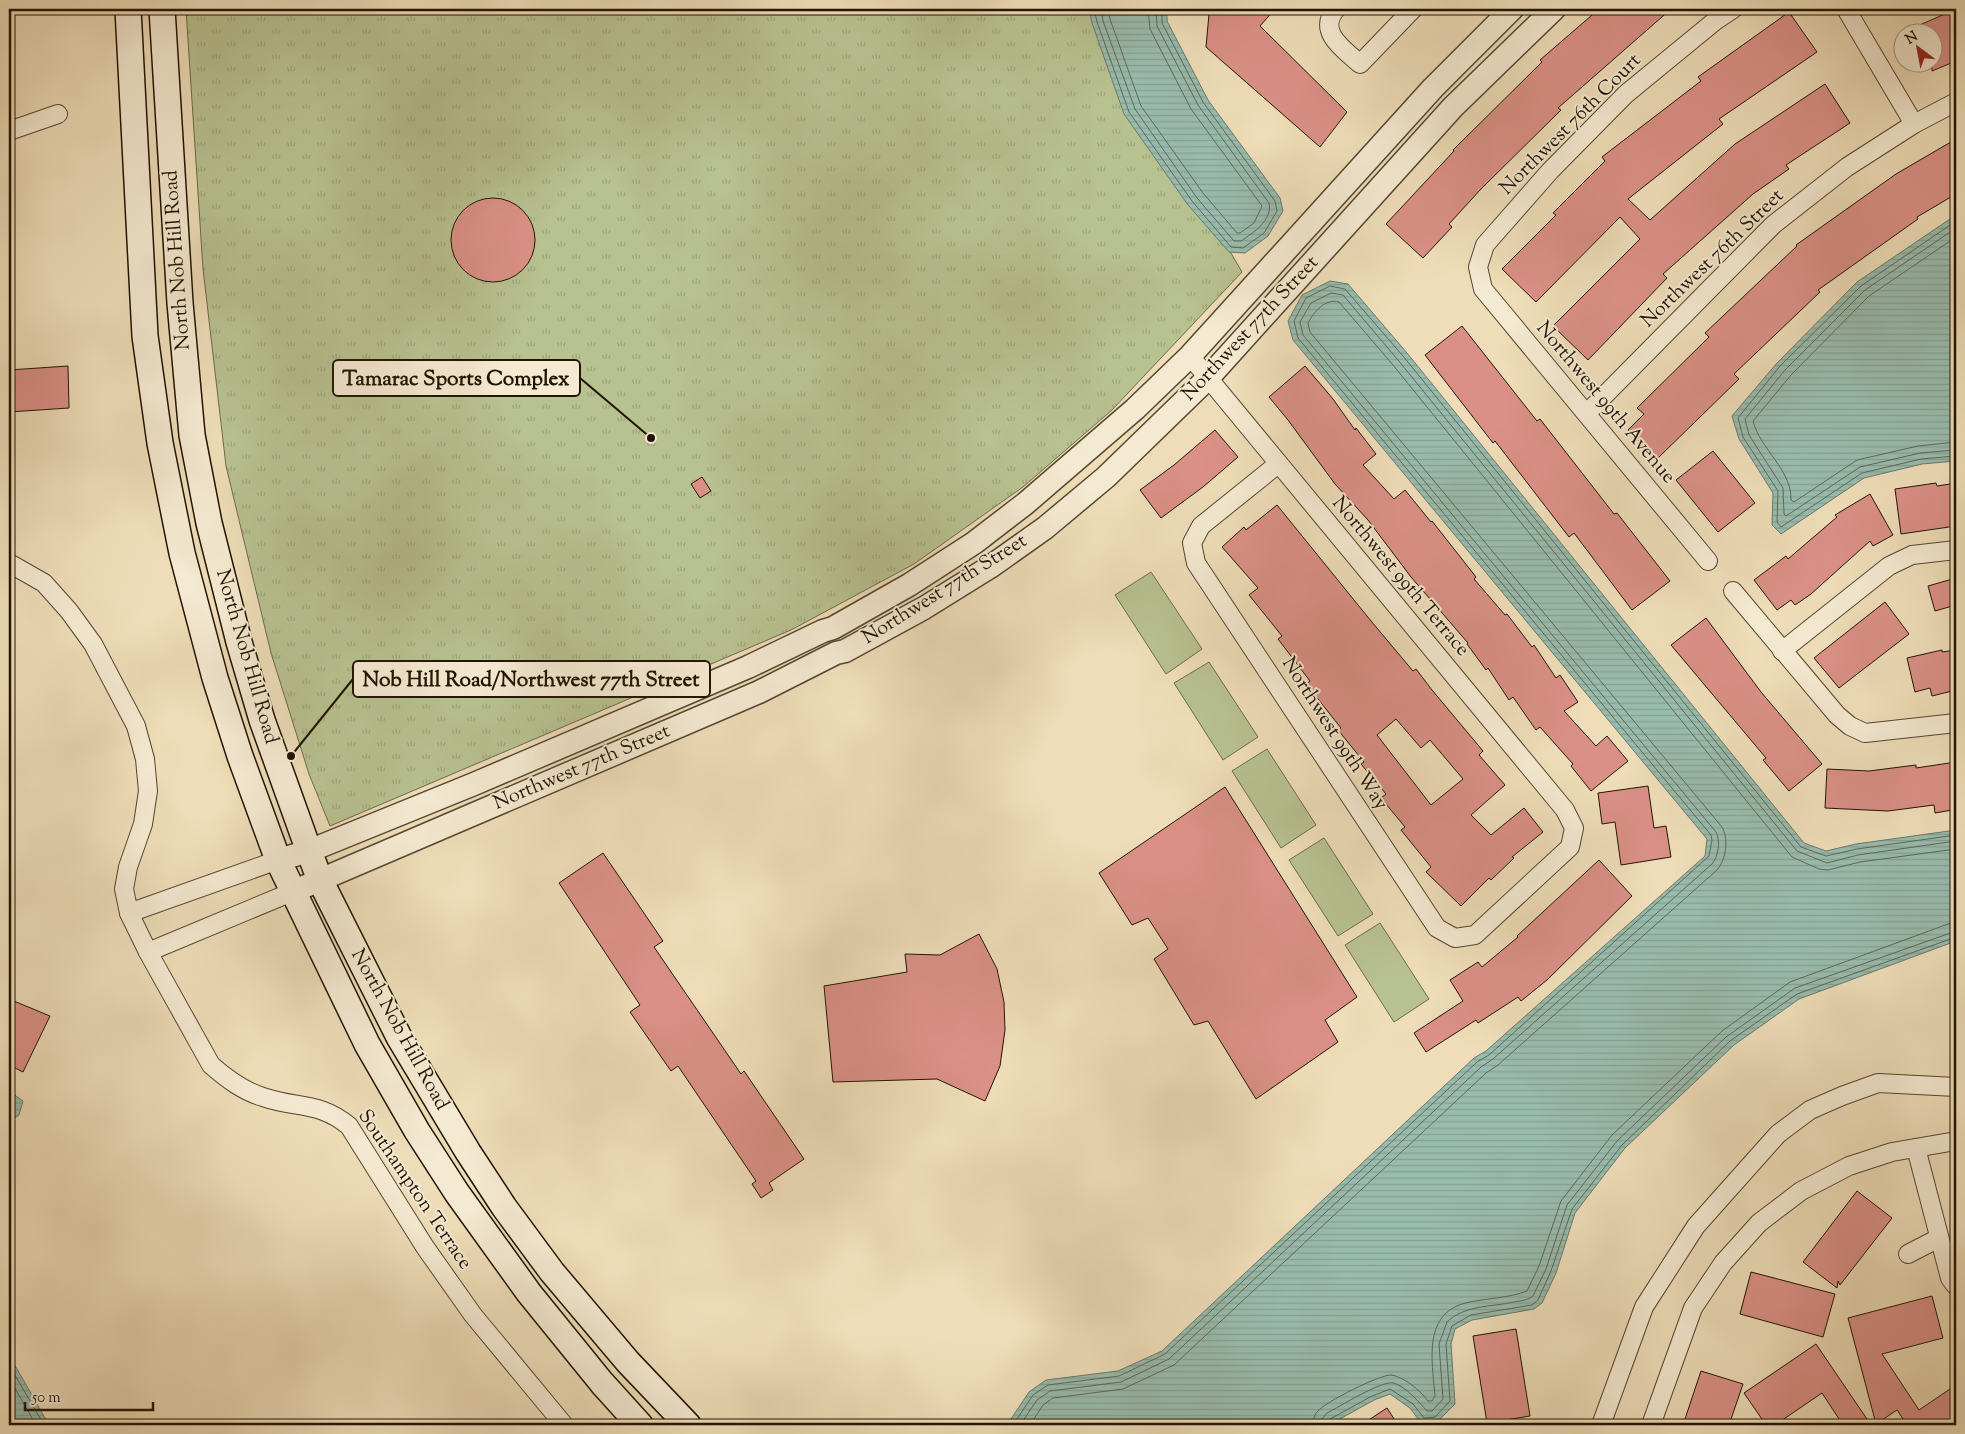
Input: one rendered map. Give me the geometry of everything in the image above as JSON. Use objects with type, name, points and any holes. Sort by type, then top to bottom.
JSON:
[{"type":"main road","name":"North Nob Hill Road","points":[[128,9],[146,336],[160,443],[182,553],[216,678],[240,756],[278,860],[292,892],[367,1044],[417,1131],[457,1193],[529,1293],[602,1383],[640,1425]]},
{"type":"main road","name":"North Nob Hill Road","points":[[162,9],[180,303],[192,435],[209,523],[239,642],[262,720],[309,851],[320,880],[399,1037],[468,1152],[504,1207],[552,1272],[628,1362],[688,1425]]},
{"type":"street","points":[[1336,9],[1331,15],[1330,26],[1333,40],[1360,64],[1413,9]]},
{"type":"street","name":"Northwest 77th Street","points":[[129,913],[278,860],[309,851],[474,784],[748,667],[850,618],[910,585],[974,543],[1086,452],[1135,409],[1190,356],[1433,88],[1512,9]]},
{"type":"street","name":"Northwest 77th Street","points":[[148,952],[759,692],[836,653],[844,651],[924,608],[990,567],[1045,528],[1106,477],[1208,378],[1454,107],[1554,9]]},
{"type":"street","name":"Northwest 76th Court","points":[[1478,267],[1485,245],[1550,171],[1626,94],[1715,21],[1733,9]]},
{"type":"street","points":[[1846,9],[1914,124]]},
{"type":"street","name":"Northwest 76th Street","points":[[1587,414],[1773,225],[1847,167],[1914,124],[1956,102]]},
{"type":"street","points":[[9,131],[58,114]]},
{"type":"street","name":"Northwest 99th Avenue","points":[[1478,267],[1483,289],[1708,561]]},
{"type":"street","name":"Northwest 99th Terrace","points":[[1190,356],[1565,810],[1574,828],[1570,847],[1475,935],[1455,938]]},
{"type":"street","name":"Northwest 99th Way","points":[[1278,464],[1201,526],[1192,543],[1196,563],[1437,928],[1455,938]]},
{"type":"street","points":[[1782,651],[1888,566],[1912,555],[1956,550]]},
{"type":"street","name":"Southampton Terrace","points":[[9,563],[44,583],[69,611],[93,644],[136,726],[145,759],[148,791],[143,824],[128,867],[124,889],[129,913],[148,952],[211,1065],[226,1078],[264,1098],[321,1109],[336,1115],[349,1126],[430,1255],[474,1315],[564,1425]]},
{"type":"street","points":[[1733,591],[1837,715],[1850,726],[1865,733],[1956,723]]},
{"type":"street","points":[[1601,1425],[1644,1306],[1696,1226],[1778,1134],[1810,1110],[1878,1083],[1956,1087]]},
{"type":"street","points":[[1651,1425],[1693,1308],[1723,1263],[1759,1222],[1801,1191],[1849,1166],[1892,1152],[1956,1141]]},
{"type":"street","points":[[1916,1148],[1950,1278],[1956,1286]]},
{"type":"street","points":[[1908,1254],[1939,1238]]},
{"type":"green space","points":[[186,9],[1089,9],[1242,272],[1112,410],[1023,487],[914,564],[791,630],[330,826],[309,774],[271,653],[226,466],[203,269]]},
{"type":"green space","points":[[1151,572],[1202,649],[1166,674],[1115,595]]},
{"type":"green space","points":[[1209,662],[1258,737],[1223,760],[1174,683]]},
{"type":"green space","points":[[1267,749],[1316,825],[1281,848],[1232,771]]},
{"type":"green space","points":[[1324,838],[1373,914],[1338,936],[1289,860]]},
{"type":"green space","points":[[1380,923],[1429,999],[1394,1022],[1345,945]]},
{"type":"water","points":[[1089,9],[1167,9],[1167,21],[1208,100],[1280,198],[1283,211],[1268,236],[1245,253],[1229,252],[1188,205],[1124,114],[1092,23]]},
{"type":"water","points":[[1956,215],[1956,461],[1922,464],[1864,478],[1781,534],[1772,525],[1773,493],[1739,439],[1732,416],[1777,363],[1857,282]]},
{"type":"water","points":[[1330,281],[1348,284],[1407,353],[1804,843],[1826,851],[1856,844],[1956,830],[1956,941],[1799,999],[1734,1045],[1625,1148],[1575,1213],[1556,1273],[1542,1303],[1534,1309],[1472,1320],[1455,1329],[1451,1344],[1455,1404],[1437,1422],[1421,1423],[1410,1408],[1390,1394],[1374,1400],[1329,1425],[1007,1425],[1029,1392],[1046,1380],[1118,1371],[1162,1351],[1474,1058],[1486,1051],[1705,856],[1707,839],[1293,340],[1288,321],[1302,295]]},
{"type":"water","points":[[9,1091],[23,1101],[19,1115],[9,1122]]},
{"type":"water","points":[[9,1355],[49,1425],[9,1425]]},
{"type":"building","points":[[1214,9],[1275,9],[1260,26],[1347,112],[1320,147],[1206,47],[1209,14]]},
{"type":"building","points":[[1599,9],[1671,9],[1558,108],[1561,110],[1481,189],[1449,224],[1452,227],[1423,258],[1386,224],[1453,150],[1542,62],[1540,60]]},
{"type":"building","points":[[1956,9],[1956,61],[1942,67],[1942,22],[1927,22]]},
{"type":"building","points":[[1789,12],[1817,52],[1719,119],[1723,124],[1628,199],[1650,220],[1735,144],[1825,84],[1850,123],[1786,165],[1789,169],[1753,194],[1663,274],[1667,278],[1588,360],[1553,326],[1640,239],[1620,217],[1536,302],[1502,269],[1556,215],[1553,213],[1605,161],[1602,157],[1701,81],[1698,77]]},
{"type":"building","points":[[1956,139],[1956,194],[1917,217],[1918,219],[1818,290],[1820,292],[1734,374],[1739,379],[1657,459],[1628,430],[1644,414],[1637,408],[1709,337],[1705,333],[1796,245],[1896,174]]},
{"type":"building","points":[[485,198],[501,198],[517,205],[528,216],[535,232],[532,256],[523,270],[517,275],[501,282],[485,282],[469,275],[458,264],[451,248],[451,232],[458,216],[469,205]]},
{"type":"building","points":[[1462,326],[1537,421],[1540,419],[1614,514],[1617,513],[1670,581],[1632,610],[1574,533],[1569,537],[1495,441],[1493,443],[1425,355]]},
{"type":"building","points":[[68,366],[69,408],[9,412],[9,370]]},
{"type":"building","points":[[1305,366],[1376,454],[1363,465],[1394,499],[1405,490],[1476,577],[1474,579],[1505,615],[1507,614],[1532,647],[1534,645],[1556,678],[1560,675],[1578,702],[1564,711],[1596,746],[1607,736],[1628,761],[1591,791],[1571,766],[1573,764],[1540,727],[1536,730],[1513,697],[1509,700],[1488,668],[1486,670],[1468,643],[1411,577],[1368,520],[1335,484],[1269,397]]},
{"type":"building","points":[[1215,430],[1238,457],[1203,487],[1161,518],[1140,490],[1174,465]]},
{"type":"building","points":[[1713,451],[1755,503],[1718,532],[1676,480]]},
{"type":"building","points":[[702,477],[711,491],[700,498],[691,484]]},
{"type":"building","points":[[1936,483],[1937,486],[1956,483],[1956,526],[1901,534],[1895,489]]},
{"type":"building","points":[[1870,494],[1893,535],[1873,546],[1870,541],[1811,594],[1795,605],[1791,600],[1777,610],[1754,580],[1786,556],[1788,559],[1837,517],[1835,515]]},
{"type":"building","points":[[1277,505],[1371,621],[1413,671],[1416,669],[1483,751],[1479,755],[1505,785],[1471,815],[1491,835],[1524,808],[1543,832],[1512,857],[1514,858],[1491,880],[1489,878],[1461,906],[1426,872],[1431,867],[1401,830],[1405,827],[1381,798],[1386,794],[1361,764],[1364,762],[1338,730],[1341,728],[1306,684],[1310,681],[1278,639],[1282,636],[1249,595],[1258,588],[1222,547],[1244,527],[1246,530]],"holes":[[[1396,719],[1421,748],[1430,740],[1463,779],[1431,805],[1377,735]]]},
{"type":"building","points":[[1956,578],[1956,605],[1935,611],[1928,586]]},
{"type":"building","points":[[1885,602],[1909,634],[1839,688],[1814,658]]},
{"type":"building","points":[[1706,618],[1761,692],[1822,764],[1789,791],[1763,760],[1766,758],[1671,645]]},
{"type":"building","points":[[1942,650],[1942,652],[1956,650],[1956,690],[1932,696],[1930,688],[1915,692],[1907,658]]},
{"type":"building","points":[[1956,762],[1956,804],[1951,805],[1952,810],[1935,813],[1934,805],[1888,811],[1825,808],[1827,769],[1869,771],[1916,765],[1916,768]]},
{"type":"building","points":[[1648,786],[1654,828],[1666,826],[1671,857],[1621,865],[1615,822],[1602,824],[1598,793]]},
{"type":"building","points":[[1225,787],[1357,997],[1325,1020],[1338,1042],[1256,1099],[1208,1021],[1194,1025],[1154,959],[1168,949],[1148,918],[1132,925],[1099,873]]},
{"type":"building","points":[[603,853],[663,941],[654,947],[741,1074],[744,1071],[804,1159],[769,1183],[773,1190],[761,1198],[752,1184],[756,1181],[678,1066],[671,1071],[630,1012],[640,1005],[559,883]]},
{"type":"building","points":[[1599,860],[1632,896],[1547,980],[1521,1001],[1518,997],[1478,1023],[1476,1020],[1426,1052],[1414,1033],[1463,1001],[1450,980],[1478,962],[1482,967],[1518,937]]},
{"type":"building","points":[[979,934],[997,969],[1004,1002],[1005,1030],[1000,1066],[985,1101],[937,1079],[833,1082],[824,986],[907,972],[905,954],[940,955]]},
{"type":"building","points":[[9,999],[50,1016],[23,1072],[9,1065]]},
{"type":"building","points":[[1857,1191],[1892,1218],[1840,1285],[1838,1281],[1837,1288],[1803,1262]]},
{"type":"building","points":[[1751,1272],[1835,1294],[1823,1337],[1740,1314]]},
{"type":"building","points":[[1932,1296],[1943,1338],[1882,1354],[1919,1410],[1956,1385],[1956,1425],[1907,1425],[1897,1410],[1876,1424],[1848,1318]]},
{"type":"building","points":[[1516,1329],[1530,1416],[1487,1423],[1473,1336]]},
{"type":"building","points":[[1816,1344],[1871,1425],[1843,1425],[1822,1393],[1775,1425],[1766,1425],[1744,1393]]},
{"type":"building","points":[[1701,1371],[1743,1384],[1729,1425],[1683,1425]]},
{"type":"building","points":[[1387,1408],[1398,1425],[1361,1425]]},
{"type":"place","name":"Tamarac Sports Complex","points":[[651,438]]},
{"type":"place","name":"Nob Hill Road/Northwest 77th Street","points":[[291,756]]}]
